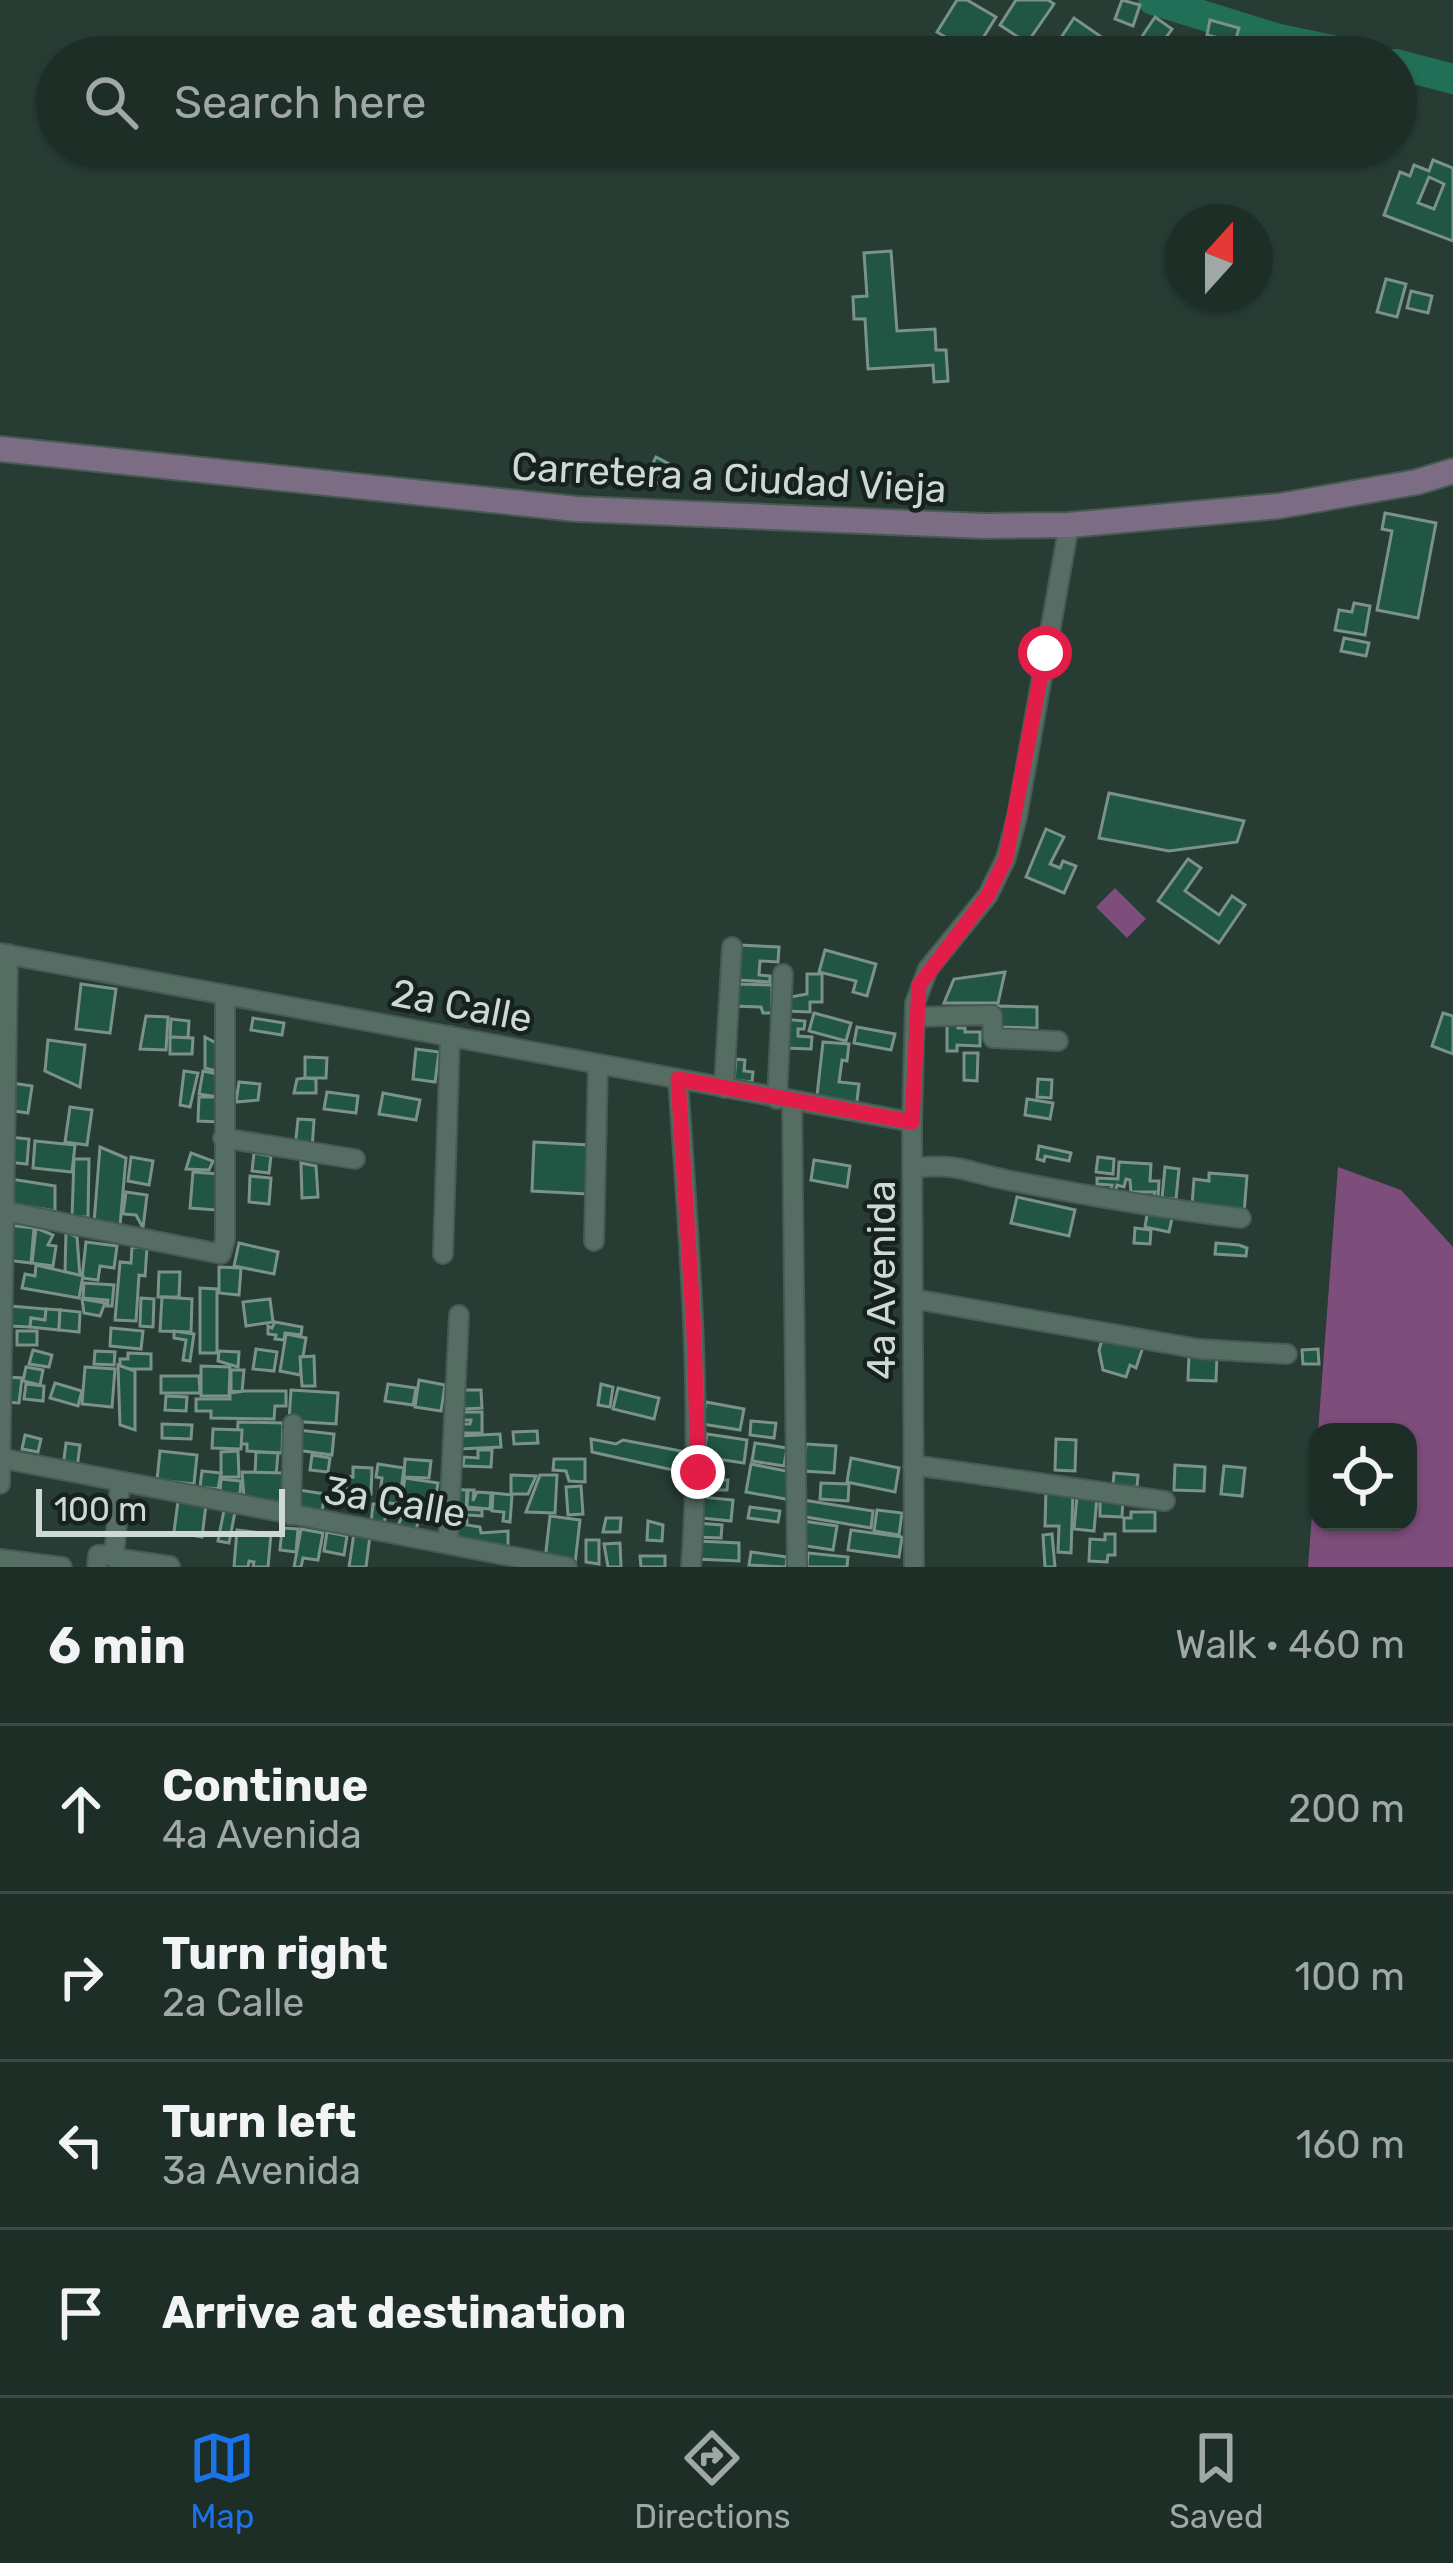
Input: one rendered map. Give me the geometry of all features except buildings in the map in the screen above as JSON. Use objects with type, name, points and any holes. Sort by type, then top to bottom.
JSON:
[{"type":"main road","name":"Carretera a Ciudad Vieja","points":[[0,449],[578,509],[984,526],[1069,524],[1279,506],[1417,482],[1453,471]]},
{"type":"street","name":"4a Avenida","points":[[914,1567],[912,1122],[919,985],[988,895],[1006,858],[1069,524]]},
{"type":"street","points":[[724,1088],[732,947]]},
{"type":"street","points":[[0,1484],[4,954]]},
{"type":"street","name":"2a Calle","points":[[4,954],[912,1122]]},
{"type":"street","points":[[783,974],[797,1567]]},
{"type":"street","points":[[4,1211],[221,1254],[225,1240],[225,994]]},
{"type":"street","points":[[915,1017],[992,1015],[993,1038],[1058,1041]]},
{"type":"street","points":[[443,1255],[450,1036]]},
{"type":"street","points":[[594,1241],[598,1064]]},
{"type":"street","points":[[678,1079],[698,1449],[691,1567]]},
{"type":"street","points":[[223,1138],[355,1159]]},
{"type":"street","points":[[915,1168],[958,1165],[1004,1180],[1240,1218]]},
{"type":"street","points":[[914,1299],[1199,1349],[1287,1354]]},
{"type":"street","points":[[448,1544],[459,1316]]},
{"type":"street","points":[[291,1515],[293,1424]]},
{"type":"street","name":"3a Calle","points":[[0,1458],[566,1567]]},
{"type":"street","points":[[913,1465],[1165,1501]]},
{"type":"street","points":[[120,1482],[115,1559],[170,1566]]},
{"type":"street","points":[[97,1567],[98,1555],[114,1554]]},
{"type":"street","points":[[0,1559],[62,1567]]},
{"type":"shaded area","points":[[1115,888],[1146,919],[1127,938],[1096,907]]},
{"type":"shaded area","points":[[1338,1167],[1401,1190],[1453,1247],[1453,1567],[1308,1567],[1311,1531],[1417,1531],[1417,1423],[1319,1423]]},
{"type":"waterway","points":[[1153,0],[1269,36]]},
{"type":"waterway","points":[[1417,70],[1453,79]]},
{"type":"route","points":[[698,1472],[678,1079],[912,1122],[919,985],[988,895],[1006,858],[1045,653]]}]
